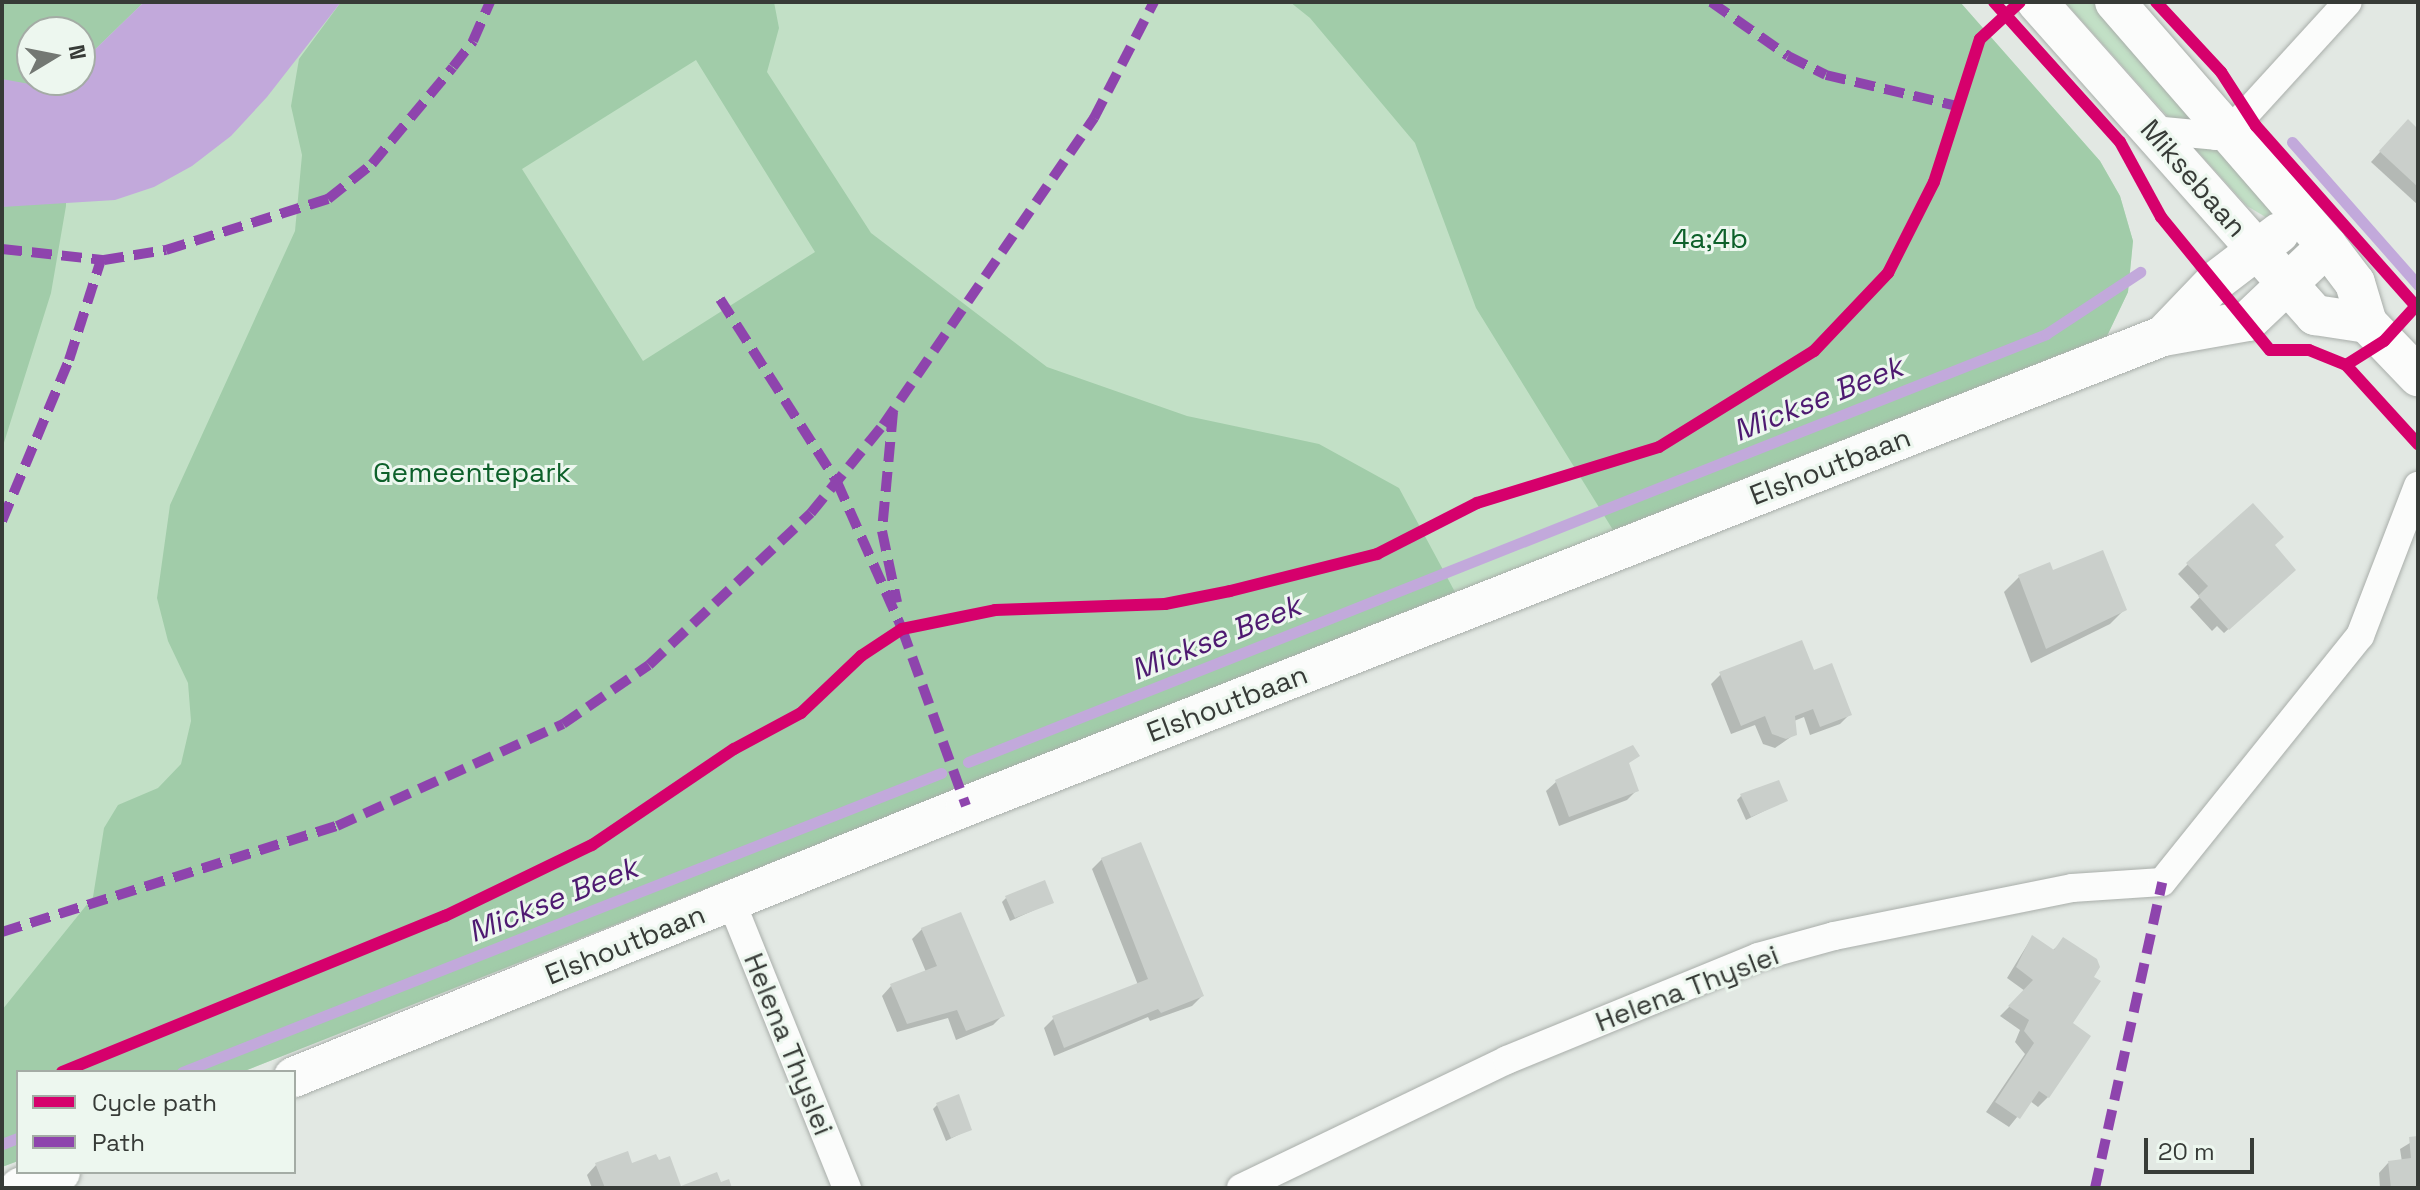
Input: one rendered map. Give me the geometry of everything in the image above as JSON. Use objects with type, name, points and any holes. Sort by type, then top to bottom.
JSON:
[{"type":"main road","name":"Miksebaan","points":[[2037,2],[2315,315],[2367,323]]},
{"type":"main road","name":"Miksebaan","points":[[2115,2],[2231,130],[2327,246],[2355,283],[2367,323],[2418,376]]},
{"type":"main road","name":"Elshoutbaan","points":[[2163,336],[2216,281],[2300,215]]},
{"type":"main road","name":"Elshoutbaan","points":[[296,1076],[731,901],[2163,336],[2248,321],[2327,246]]},
{"type":"main road","points":[[20,1188],[55,1174]]},
{"type":"street","points":[[2153,130],[2216,136],[2231,130],[2348,2]]},
{"type":"street","name":"Helena Thyslei","points":[[1241,1188],[1507,1060],[1758,957],[1834,936],[2072,888],[2162,882],[2360,636],[2418,486]]},
{"type":"street","name":"Helena Thyslei","points":[[731,901],[847,1188]]},
{"type":"green space","name":"Gemeentepark","points":[[2,2],[1960,2],[2100,161],[2120,196],[2133,241],[2128,292],[2107,336],[247,1070],[16,1070],[16,1162],[2,1167]]},
{"type":"green space","points":[[2,2],[144,2],[96,48],[96,16],[16,16],[16,96],[66,96],[66,206],[51,293],[2,449]]},
{"type":"green space","points":[[341,2],[774,2],[779,28],[767,72],[871,233],[1047,367],[1187,416],[1319,444],[1399,488],[1455,592],[247,1070],[16,1070],[16,1162],[2,1167],[2,1010],[93,897],[104,828],[118,805],[158,788],[181,764],[191,721],[188,683],[168,641],[157,598],[170,505],[295,231],[302,155],[291,106],[299,59]],"holes":[[[696,60],[815,252],[643,361],[522,169]]]},
{"type":"green space","name":"4a;4b","points":[[1290,2],[1960,2],[2100,161],[2120,196],[2133,241],[2128,292],[2107,336],[1613,530],[1476,308],[1415,143],[1310,18]]},
{"type":"green space","points":[[2065,2],[2103,2],[2207,121],[2169,118]]},
{"type":"green space","points":[[2228,144],[2279,219],[2274,222],[2247,206],[2192,145]]},
{"type":"shaded area","points":[[144,2],[341,2],[267,97],[231,136],[192,166],[154,187],[115,200],[2,207],[2,79],[16,82],[16,96],[96,96],[96,48]]},
{"type":"building","points":[[2408,119],[2418,129],[2418,187],[2379,151]]},
{"type":"building","points":[[2253,503],[2284,537],[2275,545],[2296,570],[2229,630],[2198,596],[2208,586],[2186,563]]},
{"type":"building","points":[[2103,550],[2127,610],[2046,649],[2018,575],[2050,562],[2053,570]]},
{"type":"building","points":[[1802,640],[1814,670],[1832,663],[1852,715],[1820,727],[1813,709],[1795,716],[1797,735],[1786,739],[1772,734],[1765,716],[1741,726],[1719,672]]},
{"type":"building","points":[[1633,745],[1640,756],[1629,763],[1639,791],[1569,817],[1555,780]]},
{"type":"building","points":[[1779,780],[1788,801],[1751,817],[1740,794]]},
{"type":"building","points":[[1141,842],[1204,996],[1161,1013],[1158,1009],[1064,1048],[1052,1016],[1148,979],[1101,858]]},
{"type":"building","points":[[1045,880],[1054,903],[1015,918],[1005,896]]},
{"type":"building","points":[[961,912],[1005,1016],[966,1031],[957,1010],[907,1024],[890,984],[937,966],[921,928]]},
{"type":"building","points":[[2032,935],[2054,950],[2063,937],[2097,959],[2100,967],[2094,977],[2101,981],[2073,1023],[2091,1036],[2049,1098],[2039,1091],[2020,1119],[1995,1102],[2034,1043],[2024,1031],[2029,1020],[2008,1006],[2033,980],[2016,967]]},
{"type":"building","points":[[959,1094],[972,1130],[951,1138],[936,1103]]},
{"type":"building","points":[[2418,1136],[2418,1188],[2391,1188],[2388,1161],[2411,1158],[2409,1137]]},
{"type":"building","points":[[628,1151],[632,1163],[656,1154],[659,1160],[670,1156],[681,1186],[717,1172],[721,1182],[729,1179],[732,1188],[605,1188],[595,1163]]},
{"type":"waterway","name":"Mickse Beek","points":[[2292,142],[2418,285]]},
{"type":"waterway","name":"Mickse Beek","points":[[968,762],[2046,334],[2140,272]]},
{"type":"waterway","name":"Mickse Beek","points":[[187,1070],[941,773]]},
{"type":"waterway","name":"Mickse Beek","points":[[2,1144],[16,1139]]},
{"type":"marked path","points":[[2,249],[104,260],[166,250],[328,199],[372,164],[453,67],[473,41],[490,2]]},
{"type":"marked path","points":[[2,932],[337,826],[563,724],[649,665],[811,513],[883,425],[1094,118],[1154,2]]},
{"type":"marked path","points":[[1711,2],[1788,56],[1826,75],[1957,106]]},
{"type":"marked path","points":[[2,521],[69,360],[101,260]]},
{"type":"marked path","points":[[720,299],[837,482],[902,629],[966,806]]},
{"type":"marked path","points":[[893,412],[882,531],[897,602]]},
{"type":"marked path","points":[[2095,1188],[2162,882]]},
{"type":"cycle path","points":[[1994,2],[2120,142],[2161,217],[2270,350],[2309,350],[2346,365],[2418,444]]},
{"type":"cycle path","points":[[67,1070],[445,916],[592,845],[734,749],[801,713],[861,656],[902,629],[995,610],[1165,604],[1230,591],[1377,554],[1477,503],[1659,447],[1814,351],[1888,273],[1934,182],[1980,39],[2020,2]]},
{"type":"cycle path","points":[[2156,2],[2221,72],[2256,126],[2416,306],[2384,341],[2346,365]]}]
